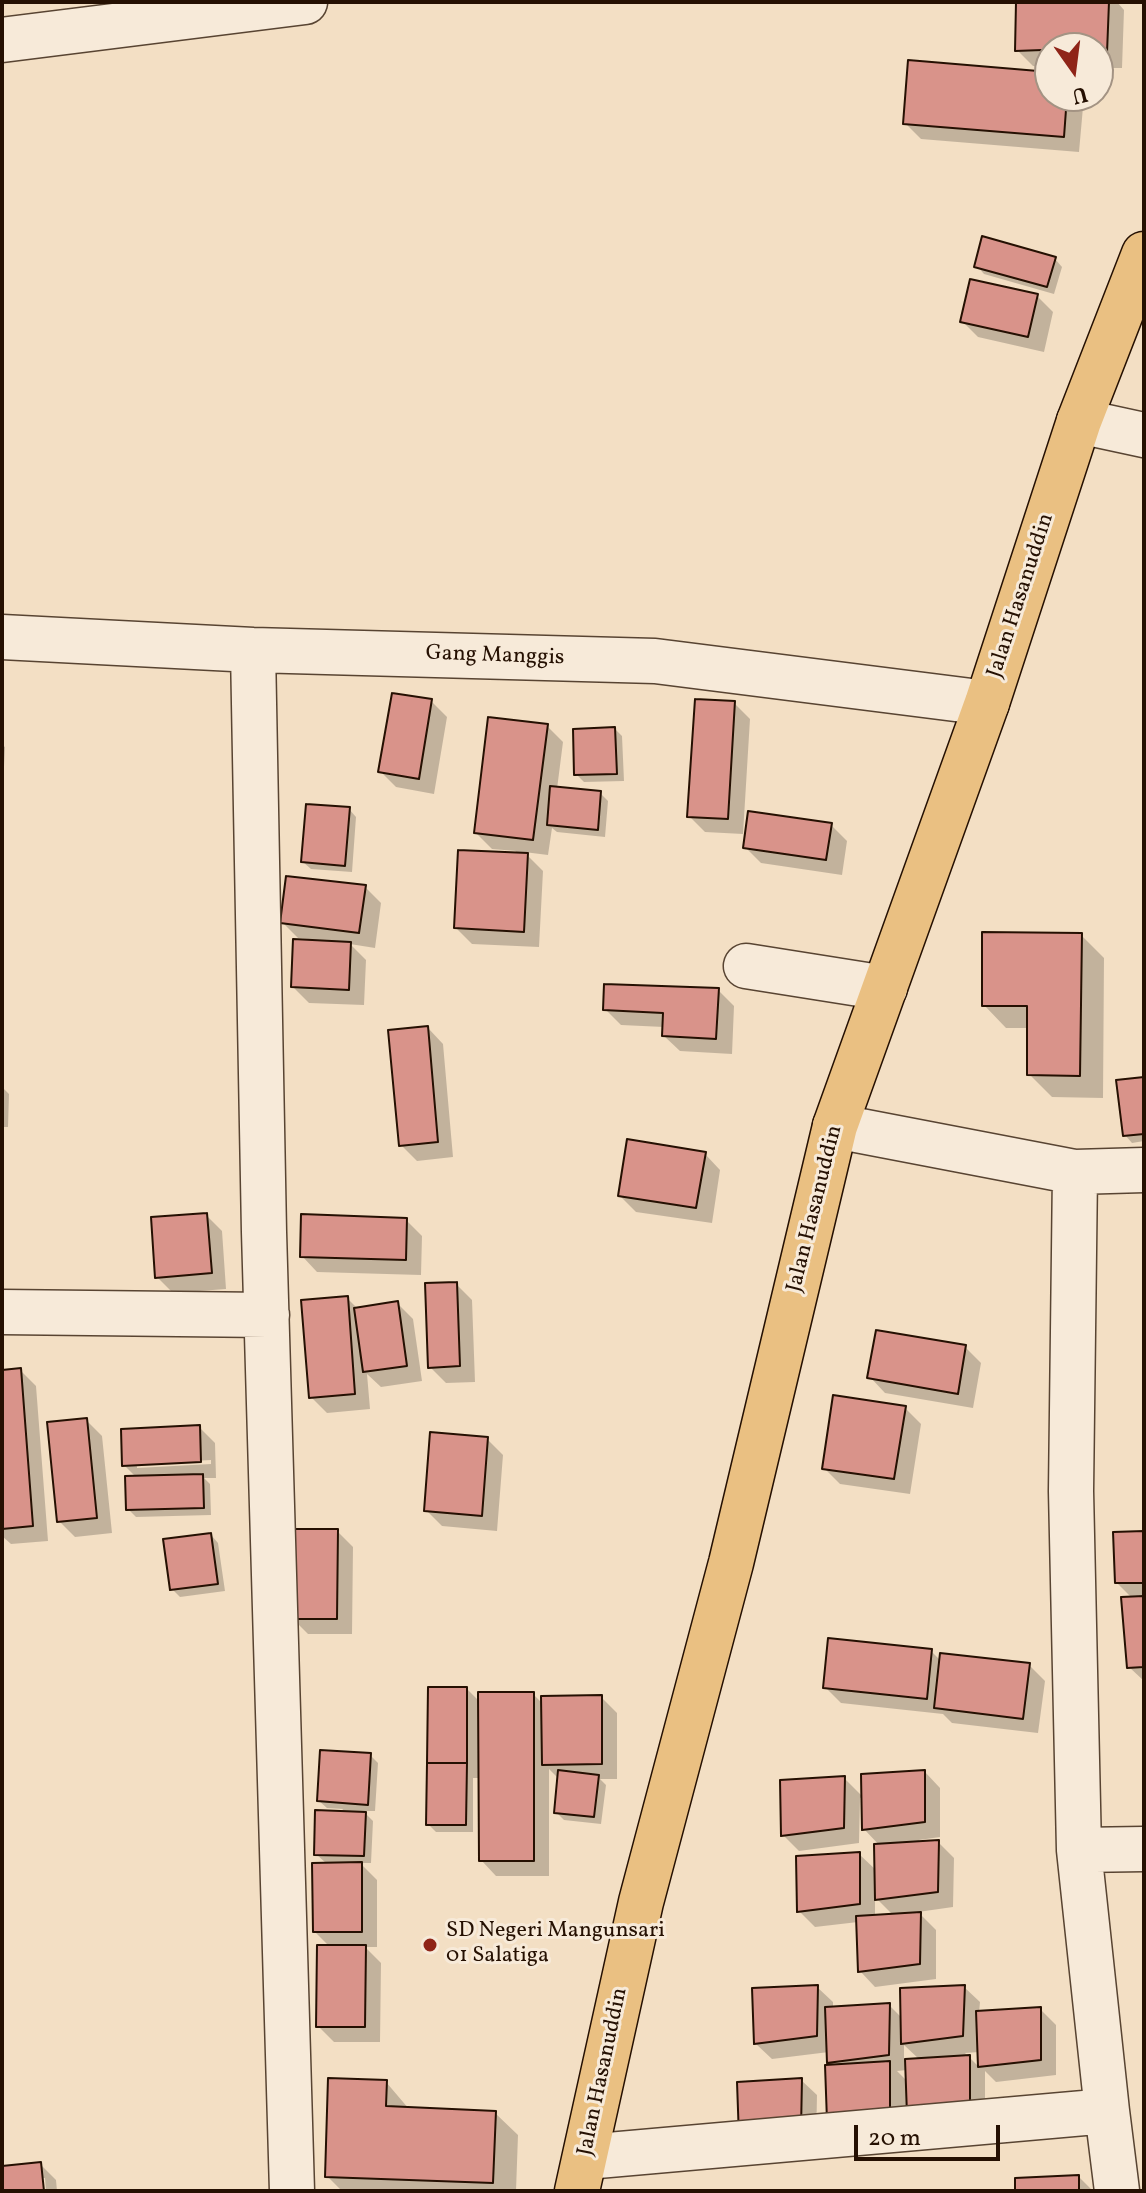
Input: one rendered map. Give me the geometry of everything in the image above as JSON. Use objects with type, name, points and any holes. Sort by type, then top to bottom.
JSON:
[{"type":"main road","name":"Jalan Hasanuddin","points":[[581,2174],[641,1902],[731,1563],[835,1126],[987,703],[1079,421],[1144,254]]},
{"type":"street","points":[[2,40],[305,2]]},
{"type":"street","points":[[1079,421],[1144,435]]},
{"type":"street","name":"Gang Manggis","points":[[2,637],[253,650],[655,661],[987,703]]},
{"type":"street","points":[[253,650],[267,1315],[292,2191]]},
{"type":"street","points":[[746,966],[885,988]]},
{"type":"street","points":[[835,1126],[1075,1172],[1144,1170]]},
{"type":"street","points":[[1075,1172],[1071,1491],[1079,1850],[1107,2111],[1126,2187]]},
{"type":"street","points":[[2,1312],[267,1315]]},
{"type":"street","points":[[1079,1850],[1144,1849]]},
{"type":"street","points":[[581,2174],[1107,2111]]},
{"type":"building","points":[[1016,2],[1109,2],[1108,32],[1034,32],[1034,50],[1015,51]]},
{"type":"building","points":[[908,60],[1034,71],[1034,112],[1066,112],[1064,137],[903,124]]},
{"type":"building","points":[[982,236],[1056,257],[1047,287],[974,267]]},
{"type":"building","points":[[970,279],[1038,294],[1028,337],[960,322]]},
{"type":"building","points":[[392,693],[432,699],[419,779],[378,772]]},
{"type":"building","points":[[695,699],[735,701],[728,819],[687,817]]},
{"type":"building","points":[[488,717],[548,724],[533,840],[474,833]]},
{"type":"building","points":[[615,727],[617,774],[574,775],[573,729]]},
{"type":"building","points":[[550,786],[601,791],[598,830],[547,825]]},
{"type":"building","points":[[306,804],[350,807],[345,866],[301,862]]},
{"type":"building","points":[[748,811],[832,823],[826,860],[743,848]]},
{"type":"building","points":[[458,850],[528,853],[524,932],[454,928]]},
{"type":"building","points":[[286,876],[366,885],[359,933],[280,923]]},
{"type":"building","points":[[982,932],[1082,933],[1080,1076],[1027,1075],[1027,1006],[982,1006]]},
{"type":"building","points":[[293,939],[351,942],[349,990],[291,987]]},
{"type":"building","points":[[604,984],[719,988],[716,1039],[662,1036],[663,1013],[603,1010]]},
{"type":"building","points":[[428,1026],[438,1142],[399,1146],[388,1030]]},
{"type":"building","points":[[1144,1077],[1144,1134],[1123,1136],[1116,1080]]},
{"type":"building","points":[[627,1139],[706,1152],[696,1208],[618,1196]]},
{"type":"building","points":[[207,1213],[212,1273],[155,1278],[151,1217]]},
{"type":"building","points":[[301,1214],[407,1218],[406,1260],[300,1257]]},
{"type":"building","points":[[457,1282],[460,1366],[428,1368],[425,1283]]},
{"type":"building","points":[[348,1296],[355,1394],[309,1398],[301,1300]]},
{"type":"building","points":[[398,1301],[407,1366],[363,1372],[354,1308]]},
{"type":"building","points":[[876,1330],[966,1345],[958,1394],[867,1378]]},
{"type":"building","points":[[21,1368],[33,1526],[2,1529],[2,1370]]},
{"type":"building","points":[[833,1395],[906,1406],[894,1479],[822,1469]]},
{"type":"building","points":[[87,1418],[97,1518],[57,1522],[47,1422]]},
{"type":"building","points":[[200,1425],[201,1462],[122,1466],[121,1429]]},
{"type":"building","points":[[430,1432],[488,1437],[482,1516],[424,1511]]},
{"type":"building","points":[[203,1474],[204,1508],[126,1510],[125,1476]]},
{"type":"building","points":[[291,1529],[338,1529],[337,1619],[290,1619]]},
{"type":"building","points":[[1144,1531],[1144,1583],[1115,1583],[1113,1532]]},
{"type":"building","points":[[211,1533],[218,1584],[170,1590],[163,1539]]},
{"type":"building","points":[[1144,1596],[1144,1667],[1127,1668],[1121,1597]]},
{"type":"building","points":[[828,1638],[932,1649],[927,1699],[823,1688]]},
{"type":"building","points":[[940,1653],[1030,1663],[1023,1719],[934,1708]]},
{"type":"building","points":[[428,1687],[467,1687],[467,1763],[427,1763]]},
{"type":"building","points":[[478,1692],[534,1692],[534,1861],[479,1861]]},
{"type":"building","points":[[602,1695],[602,1764],[542,1765],[541,1696]]},
{"type":"building","points":[[320,1750],[371,1753],[368,1805],[317,1801]]},
{"type":"building","points":[[427,1763],[467,1763],[466,1825],[426,1825]]},
{"type":"building","points":[[558,1770],[599,1775],[594,1817],[554,1813]]},
{"type":"building","points":[[925,1770],[925,1822],[862,1830],[861,1774]]},
{"type":"building","points":[[845,1776],[844,1828],[781,1836],[780,1780]]},
{"type":"building","points":[[315,1810],[366,1812],[364,1856],[314,1855]]},
{"type":"building","points":[[939,1840],[938,1892],[875,1900],[874,1844]]},
{"type":"building","points":[[860,1852],[860,1904],[797,1912],[796,1856]]},
{"type":"building","points":[[362,1862],[362,1932],[313,1932],[312,1863]]},
{"type":"building","points":[[921,1912],[920,1964],[858,1972],[856,1916]]},
{"type":"building","points":[[317,1945],[366,1945],[365,2027],[316,2027]]},
{"type":"building","points":[[818,1985],[817,2036],[754,2044],[752,1988]]},
{"type":"building","points":[[965,1985],[963,2036],[901,2044],[900,1988]]},
{"type":"building","points":[[890,2003],[889,2055],[827,2063],[825,2007]]},
{"type":"building","points":[[1041,2007],[1041,2060],[978,2067],[976,2011]]},
{"type":"building","points":[[970,2055],[970,2107],[907,2115],[905,2059]]},
{"type":"building","points":[[890,2061],[890,2114],[827,2121],[825,2065]]},
{"type":"building","points":[[328,2078],[387,2080],[386,2106],[496,2111],[493,2183],[325,2177]]},
{"type":"building","points":[[802,2078],[801,2130],[739,2138],[737,2082]]},
{"type":"building","points":[[41,2162],[44,2191],[2,2191],[2,2166]]},
{"type":"building","points":[[1079,2175],[1079,2191],[1015,2191],[1015,2178]]},
{"type":"place","name":"SD Negeri Mangunsari 01 Salatiga","points":[[430,1945]]}]
